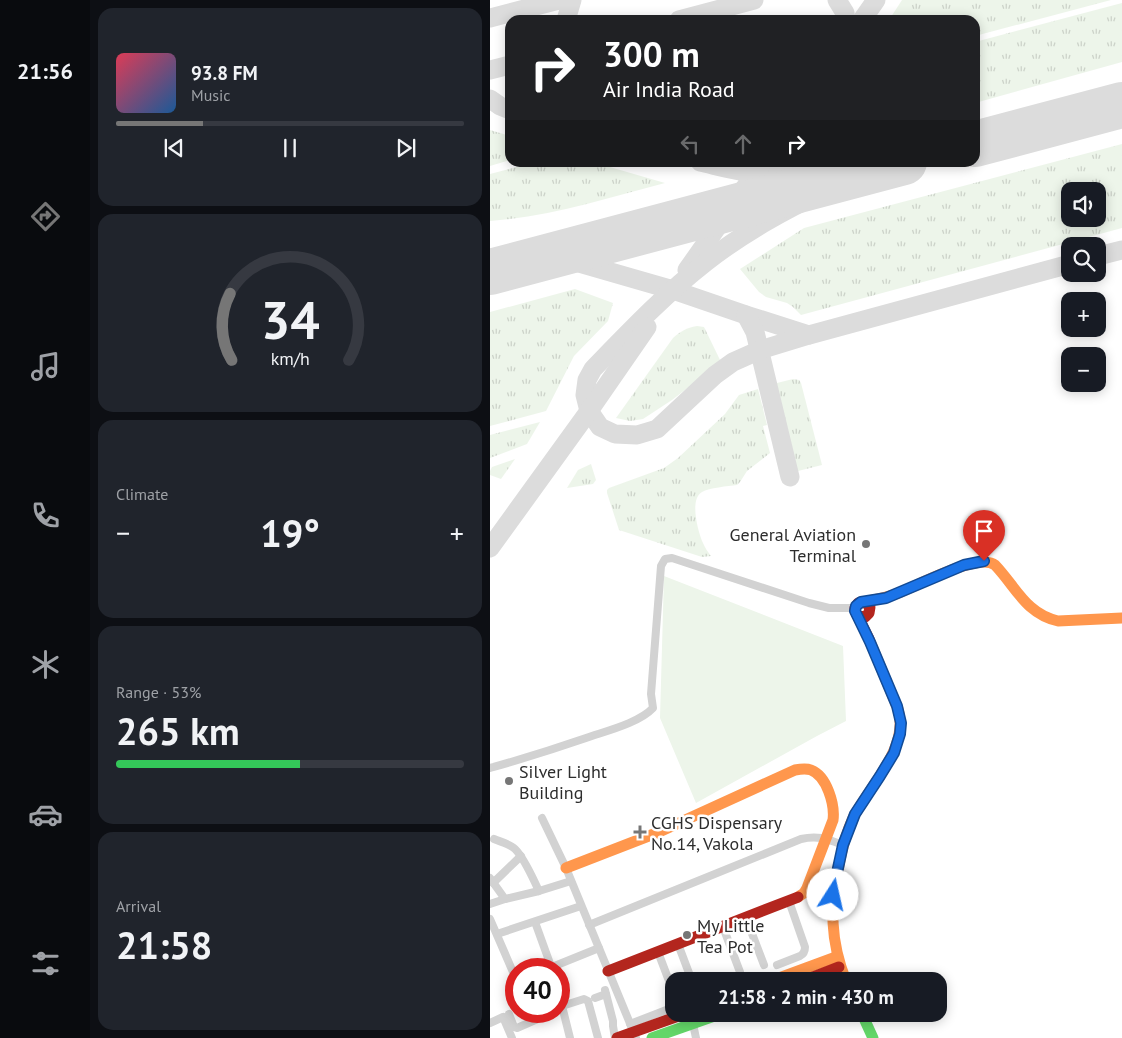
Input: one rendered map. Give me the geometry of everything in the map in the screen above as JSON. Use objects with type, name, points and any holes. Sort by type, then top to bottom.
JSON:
[{"type":"street","points":[[490,768],[524,759],[616,728],[646,715],[653,708],[651,694],[661,566],[665,559],[672,558],[808,603],[830,608],[863,611],[886,598],[964,565],[984,561],[992,562],[1033,610],[1042,617],[1058,621],[1122,618]]},
{"type":"street","points":[[842,972],[838,962],[831,909],[843,845],[855,814],[894,753],[901,729],[897,706],[870,642],[863,611]]},
{"type":"street","points":[[566,868],[659,832],[795,770],[812,770],[818,774],[833,801],[834,816],[804,893],[799,897],[608,971]]},
{"type":"street","points":[[542,818],[566,868],[633,1032]]},
{"type":"street","points":[[589,925],[801,839],[811,837],[826,838],[843,845]]},
{"type":"street","points":[[494,839],[516,849],[539,891]]},
{"type":"street","points":[[505,899],[492,880],[521,856]]},
{"type":"street","points":[[490,904],[571,881]]},
{"type":"street","points":[[778,965],[800,956],[805,950],[789,901]]},
{"type":"street","points":[[496,934],[581,906]]},
{"type":"street","points":[[746,918],[764,966]]},
{"type":"street","points":[[490,919],[507,958]]},
{"type":"street","points":[[535,922],[547,958]]},
{"type":"street","points":[[723,927],[740,972]]},
{"type":"street","points":[[678,944],[689,972]]},
{"type":"street","points":[[570,960],[599,948]]},
{"type":"street","points":[[658,952],[666,972]]},
{"type":"street","points":[[803,972],[838,962]]},
{"type":"street","points":[[820,972],[838,962]]},
{"type":"street","points":[[595,998],[606,992],[616,1038],[665,1021]]},
{"type":"street","points":[[570,1038],[562,1006],[584,999],[588,1001],[598,1038]]},
{"type":"street","points":[[633,1032],[665,1012]]},
{"type":"street","points":[[490,1023],[505,1016]]},
{"type":"street","points":[[652,1038],[698,1022]]},
{"type":"street","points":[[866,1022],[873,1038]]},
{"type":"street","points":[[511,1023],[512,1038]]},
{"type":"street","points":[[513,1023],[514,1027],[517,1028],[528,1023]]},
{"type":"street","points":[[693,1024],[696,1038]]},
{"type":"green space","points":[[902,0],[1111,0],[980,35],[980,15],[892,15]]},
{"type":"green space","points":[[1122,3],[1122,62],[980,102],[980,41]]},
{"type":"green space","points":[[490,130],[505,134],[505,162],[490,166]]},
{"type":"green space","points":[[1122,144],[1122,228],[1089,237],[1061,237],[1061,245],[801,315],[787,303],[766,297],[759,292],[740,269],[804,228]]},
{"type":"green space","points":[[516,167],[610,167],[665,183],[556,211],[490,221],[490,174]]},
{"type":"green space","points":[[575,289],[613,303],[608,321],[574,356],[546,411],[490,426],[490,312]]},
{"type":"green space","points":[[697,326],[704,327],[721,362],[672,400],[643,419],[630,421],[616,418],[673,338],[684,330]]},
{"type":"green space","points":[[793,379],[799,380],[801,383],[822,465],[794,472],[773,384]]},
{"type":"green space","points":[[758,389],[767,425],[763,426],[770,453],[747,471],[737,485],[719,487],[702,492],[696,501],[695,508],[699,531],[704,545],[711,556],[702,557],[619,530],[607,490],[664,468],[678,458],[725,414],[739,395]]},
{"type":"green space","points":[[540,422],[527,444],[490,458],[490,435]]},
{"type":"green space","points":[[515,459],[501,479],[490,475],[492,467]]},
{"type":"green space","points":[[591,464],[596,480],[593,484],[567,488],[578,470]]},
{"type":"green space","points":[[664,576],[843,646],[846,721],[696,803],[660,718]]},
{"type":"taxiway","points":[[490,18],[559,0]]},
{"type":"taxiway","points":[[568,15],[572,0]]},
{"type":"taxiway","points":[[698,15],[754,0]]},
{"type":"taxiway","points":[[837,0],[845,15]]},
{"type":"taxiway","points":[[866,15],[876,0]]},
{"type":"taxiway","points":[[490,70],[505,66]]},
{"type":"taxiway","points":[[490,99],[505,108]]},
{"type":"taxiway","points":[[720,167],[770,174],[811,174],[865,169]]},
{"type":"taxiway","points":[[687,270],[759,167]]},
{"type":"taxiway","points":[[809,335],[760,350],[733,362],[715,375],[657,429],[637,435],[615,434],[600,427],[589,411],[585,395],[587,380],[593,369],[634,327],[691,274],[719,252],[794,206],[833,188],[890,167]]},
{"type":"taxiway","points":[[1106,254],[1122,250]]},
{"type":"taxiway","points":[[490,258],[556,252]]},
{"type":"taxiway","points":[[543,258],[569,260],[673,290],[809,335],[1061,266]]},
{"type":"taxiway","points":[[746,315],[755,332],[790,477]]},
{"type":"taxiway","points":[[490,548],[647,327]]},
{"type":"runway","points":[[980,143],[1122,105]]},
{"type":"runway","points":[[490,272],[885,167]]},
{"type":"traffic: fast","points":[[652,1038],[697,1022]]},
{"type":"traffic: fast","points":[[866,1022],[873,1038]]},
{"type":"traffic: slow","points":[[864,602],[894,595],[962,566],[987,562],[995,565],[1022,599],[1047,617],[1058,621],[1122,618]]},
{"type":"traffic: slow","points":[[843,972],[834,938],[833,924],[834,896],[840,859],[846,835],[853,818],[893,752],[900,724],[898,709],[869,639]]},
{"type":"traffic: slow","points":[[566,868],[659,832],[795,770],[807,769],[817,773],[826,785],[833,807],[833,820],[807,888],[798,897]]},
{"type":"traffic: slow","points":[[795,972],[836,957]]},
{"type":"traffic: jam","points":[[858,616],[865,617],[869,613],[870,607],[868,604],[858,603],[855,611],[869,639]]},
{"type":"traffic: jam","points":[[608,971],[798,897]]},
{"type":"traffic: jam","points":[[826,972],[839,967]]},
{"type":"traffic: jam","points":[[617,1038],[665,1021]]},
{"type":"place","name":"General Aviation Terminal","points":[[866,544]]},
{"type":"place","name":"Silver Light Building","points":[[509,781]]},
{"type":"place","name":"CGHS Dispensary No.14, Vakola","points":[[640,832]]},
{"type":"place","name":"My Little Tea Pot","points":[[687,935]]},
{"type":"route","points":[[833,895],[843,845],[855,814],[894,753],[900,734],[901,723],[897,706],[855,608],[861,602],[886,598],[964,565],[984,561]]}]
